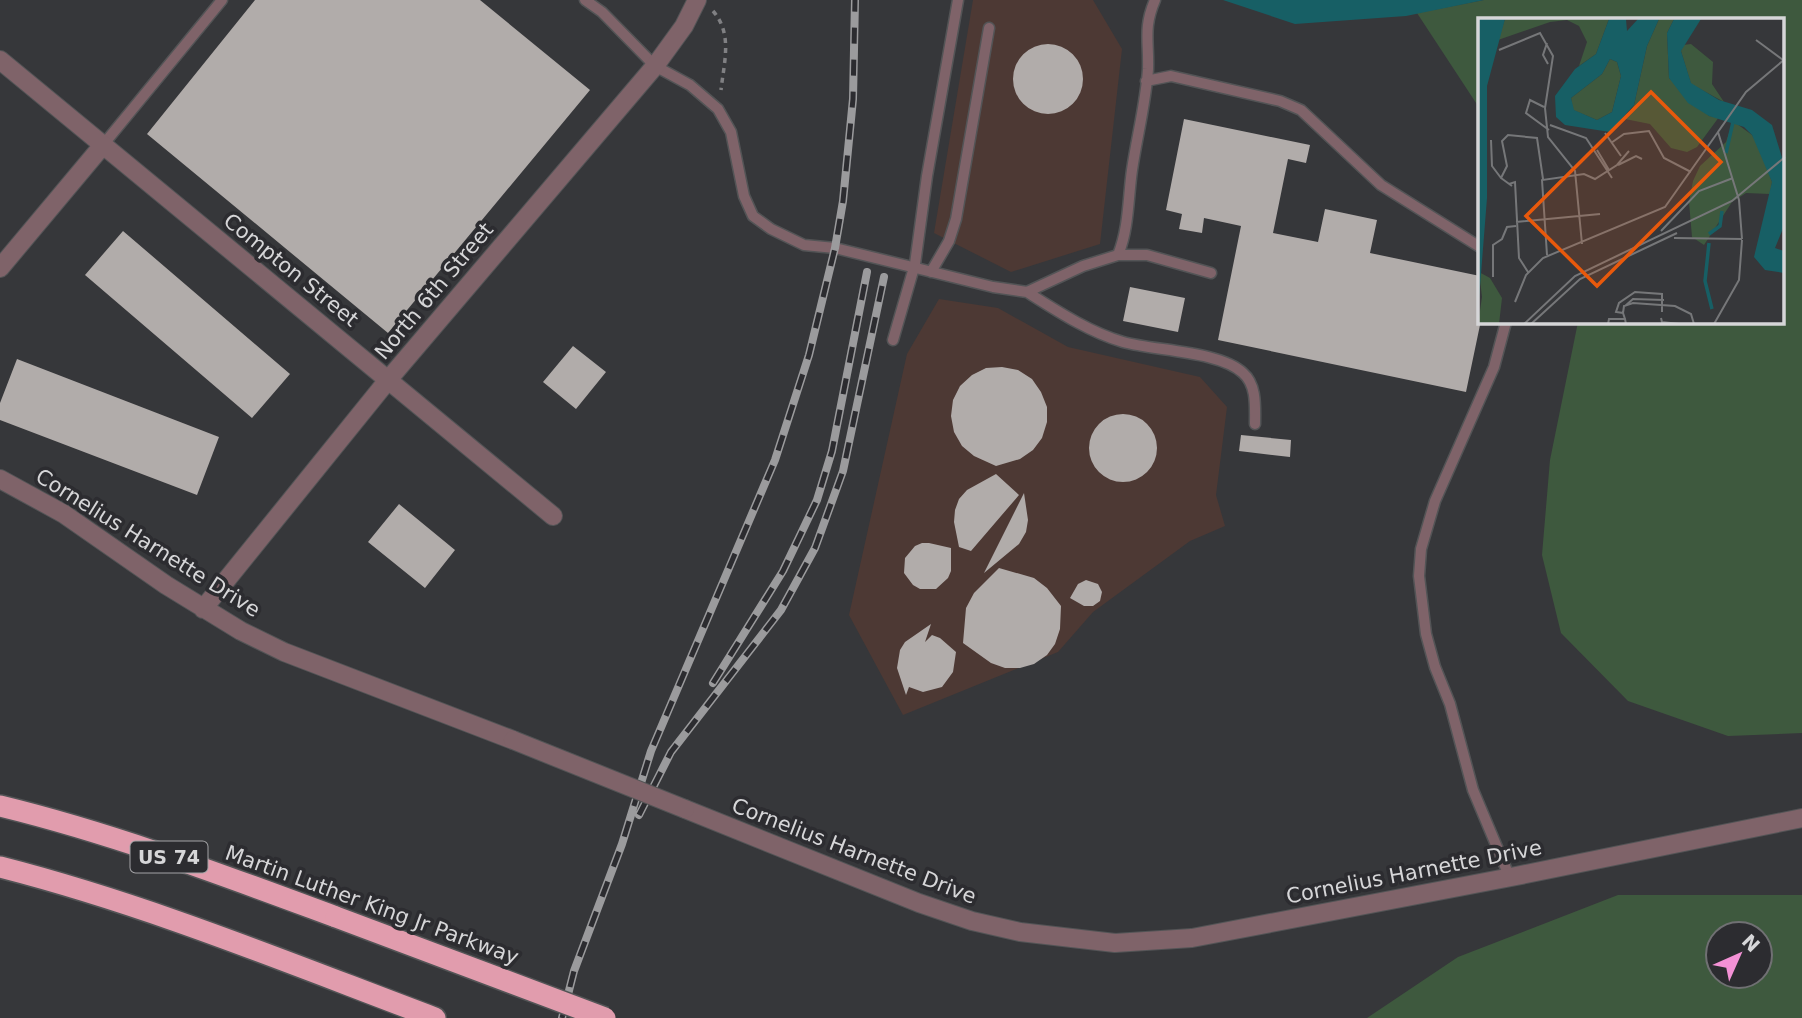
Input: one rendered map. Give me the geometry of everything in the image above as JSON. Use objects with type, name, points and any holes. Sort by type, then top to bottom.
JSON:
[{"type":"highway","name":"Martin Luther King Jr Parkway","points":[[0,806],[52,819],[193,864],[604,1018]]},
{"type":"highway","name":"US 74","points":[[0,867],[153,913],[435,1018]]},
{"type":"street","name":"North 6th Street","points":[[203,609],[388,380],[655,66],[704,4]]},
{"type":"street","name":"Compton Street","points":[[0,60],[553,516]]},
{"type":"street","points":[[0,268],[103,145]]},
{"type":"street","name":"Cornelius Harnette Drive","points":[[0,479],[64,514],[203,609],[284,652],[513,740],[919,903],[959,917],[1020,932],[1115,943],[1192,938],[1510,878],[1802,818]]},
{"type":"lane","points":[[103,145],[222,0]]},
{"type":"lane","points":[[584,0],[601,12],[655,66],[690,85],[718,109],[732,132],[744,196],[753,216],[771,229],[804,245],[835,248],[993,287],[1027,292],[1065,316],[1122,342],[1225,361],[1245,374],[1255,393],[1255,424]]},
{"type":"lane","points":[[893,340],[914,268],[958,0]]},
{"type":"lane","points":[[1118,254],[1125,238],[1130,180],[1148,68],[1146,35],[1149,13],[1155,0]]},
{"type":"lane","points":[[931,272],[949,241],[956,219],[989,28]]},
{"type":"lane","points":[[1146,81],[1171,76],[1280,101],[1301,110],[1381,185],[1478,246]]},
{"type":"lane","points":[[1027,292],[1118,254],[1147,255],[1211,273]]},
{"type":"lane","points":[[1505,324],[1494,367],[1435,501],[1421,549],[1419,576],[1426,634],[1435,667],[1450,704],[1473,790],[1510,878]]},
{"type":"path","points":[[704,4],[718,17],[727,40],[718,109]]},
{"type":"shaded area","points":[[973,0],[1093,0],[1122,49],[1100,244],[1011,272],[934,233]]},
{"type":"shaded area","points":[[939,299],[998,308],[1068,347],[1200,377],[1227,407],[1216,495],[1225,526],[1190,541],[1093,612],[1058,652],[903,715],[849,615],[907,354]]},
{"type":"green space","points":[[1484,0],[1802,0],[1802,733],[1728,736],[1628,701],[1561,633],[1542,555],[1550,460],[1578,324],[1784,324],[1784,18],[1478,18],[1478,106],[1417,13]]},
{"type":"green space","points":[[1618,895],[1802,895],[1802,1018],[1367,1018],[1458,957]]},
{"type":"water","points":[[1223,0],[1484,0],[1406,16],[1295,24]]},
{"type":"building","points":[[255,0],[480,0],[590,90],[388,333],[147,134]]},
{"type":"building","points":[[1048,44],[1073,54],[1083,79],[1073,104],[1048,114],[1023,104],[1013,79],[1023,54]]},
{"type":"building","points":[[1184,119],[1310,145],[1306,163],[1288,159],[1273,233],[1318,242],[1325,209],[1377,220],[1370,253],[1478,276],[1480,325],[1466,392],[1218,340],[1241,226],[1204,218],[1202,233],[1179,229],[1182,214],[1166,210]]},
{"type":"building","points":[[123,231],[290,374],[252,418],[85,275]]},
{"type":"building","points":[[1130,287],[1185,298],[1178,332],[1123,321]]},
{"type":"building","points":[[573,346],[606,372],[576,409],[543,382]]},
{"type":"building","points":[[17,359],[219,437],[197,495],[0,420],[0,403]]},
{"type":"building","points":[[986,368],[1018,370],[1032,379],[1047,407],[1047,422],[1042,438],[1033,450],[1020,459],[996,466],[974,456],[962,446],[954,432],[951,416],[953,400],[960,386],[972,375]]},
{"type":"building","points":[[1123,414],[1136,417],[1147,424],[1154,435],[1157,448],[1154,461],[1147,472],[1136,479],[1123,482],[1110,479],[1099,472],[1092,461],[1089,448],[1092,435],[1099,424],[1110,417]]},
{"type":"building","points":[[1241,435],[1291,440],[1290,457],[1239,451]]},
{"type":"building","points":[[996,474],[1019,495],[971,551],[959,547],[954,522],[959,499],[967,490]]},
{"type":"building","points":[[1024,493],[1028,520],[1026,532],[1019,544],[984,573]]},
{"type":"building","points":[[399,504],[455,550],[425,588],[368,542]]},
{"type":"building","points":[[922,543],[951,548],[951,571],[948,578],[936,589],[920,589],[913,585],[904,573],[905,558],[915,546]]},
{"type":"building","points":[[999,568],[1034,578],[1047,588],[1061,606],[1060,629],[1055,644],[1047,655],[1034,664],[1020,668],[1005,668],[991,663],[963,643],[966,608],[974,593]]},
{"type":"building","points":[[1086,580],[1098,584],[1102,592],[1100,601],[1093,606],[1084,606],[1070,598],[1078,584]]},
{"type":"building","points":[[931,624],[925,642],[932,635],[940,638],[956,652],[953,672],[942,687],[923,692],[909,687],[906,695],[897,668],[900,650],[905,642]]},
{"type":"railway","points":[[562,1018],[574,971],[622,844],[651,751],[775,460],[809,355],[835,248],[843,201],[853,99],[855,0]]},
{"type":"railway","points":[[713,683],[783,571],[817,500],[832,451],[867,272]]},
{"type":"railway","points":[[639,815],[671,752],[781,610],[815,548],[843,471],[884,277]]}]
